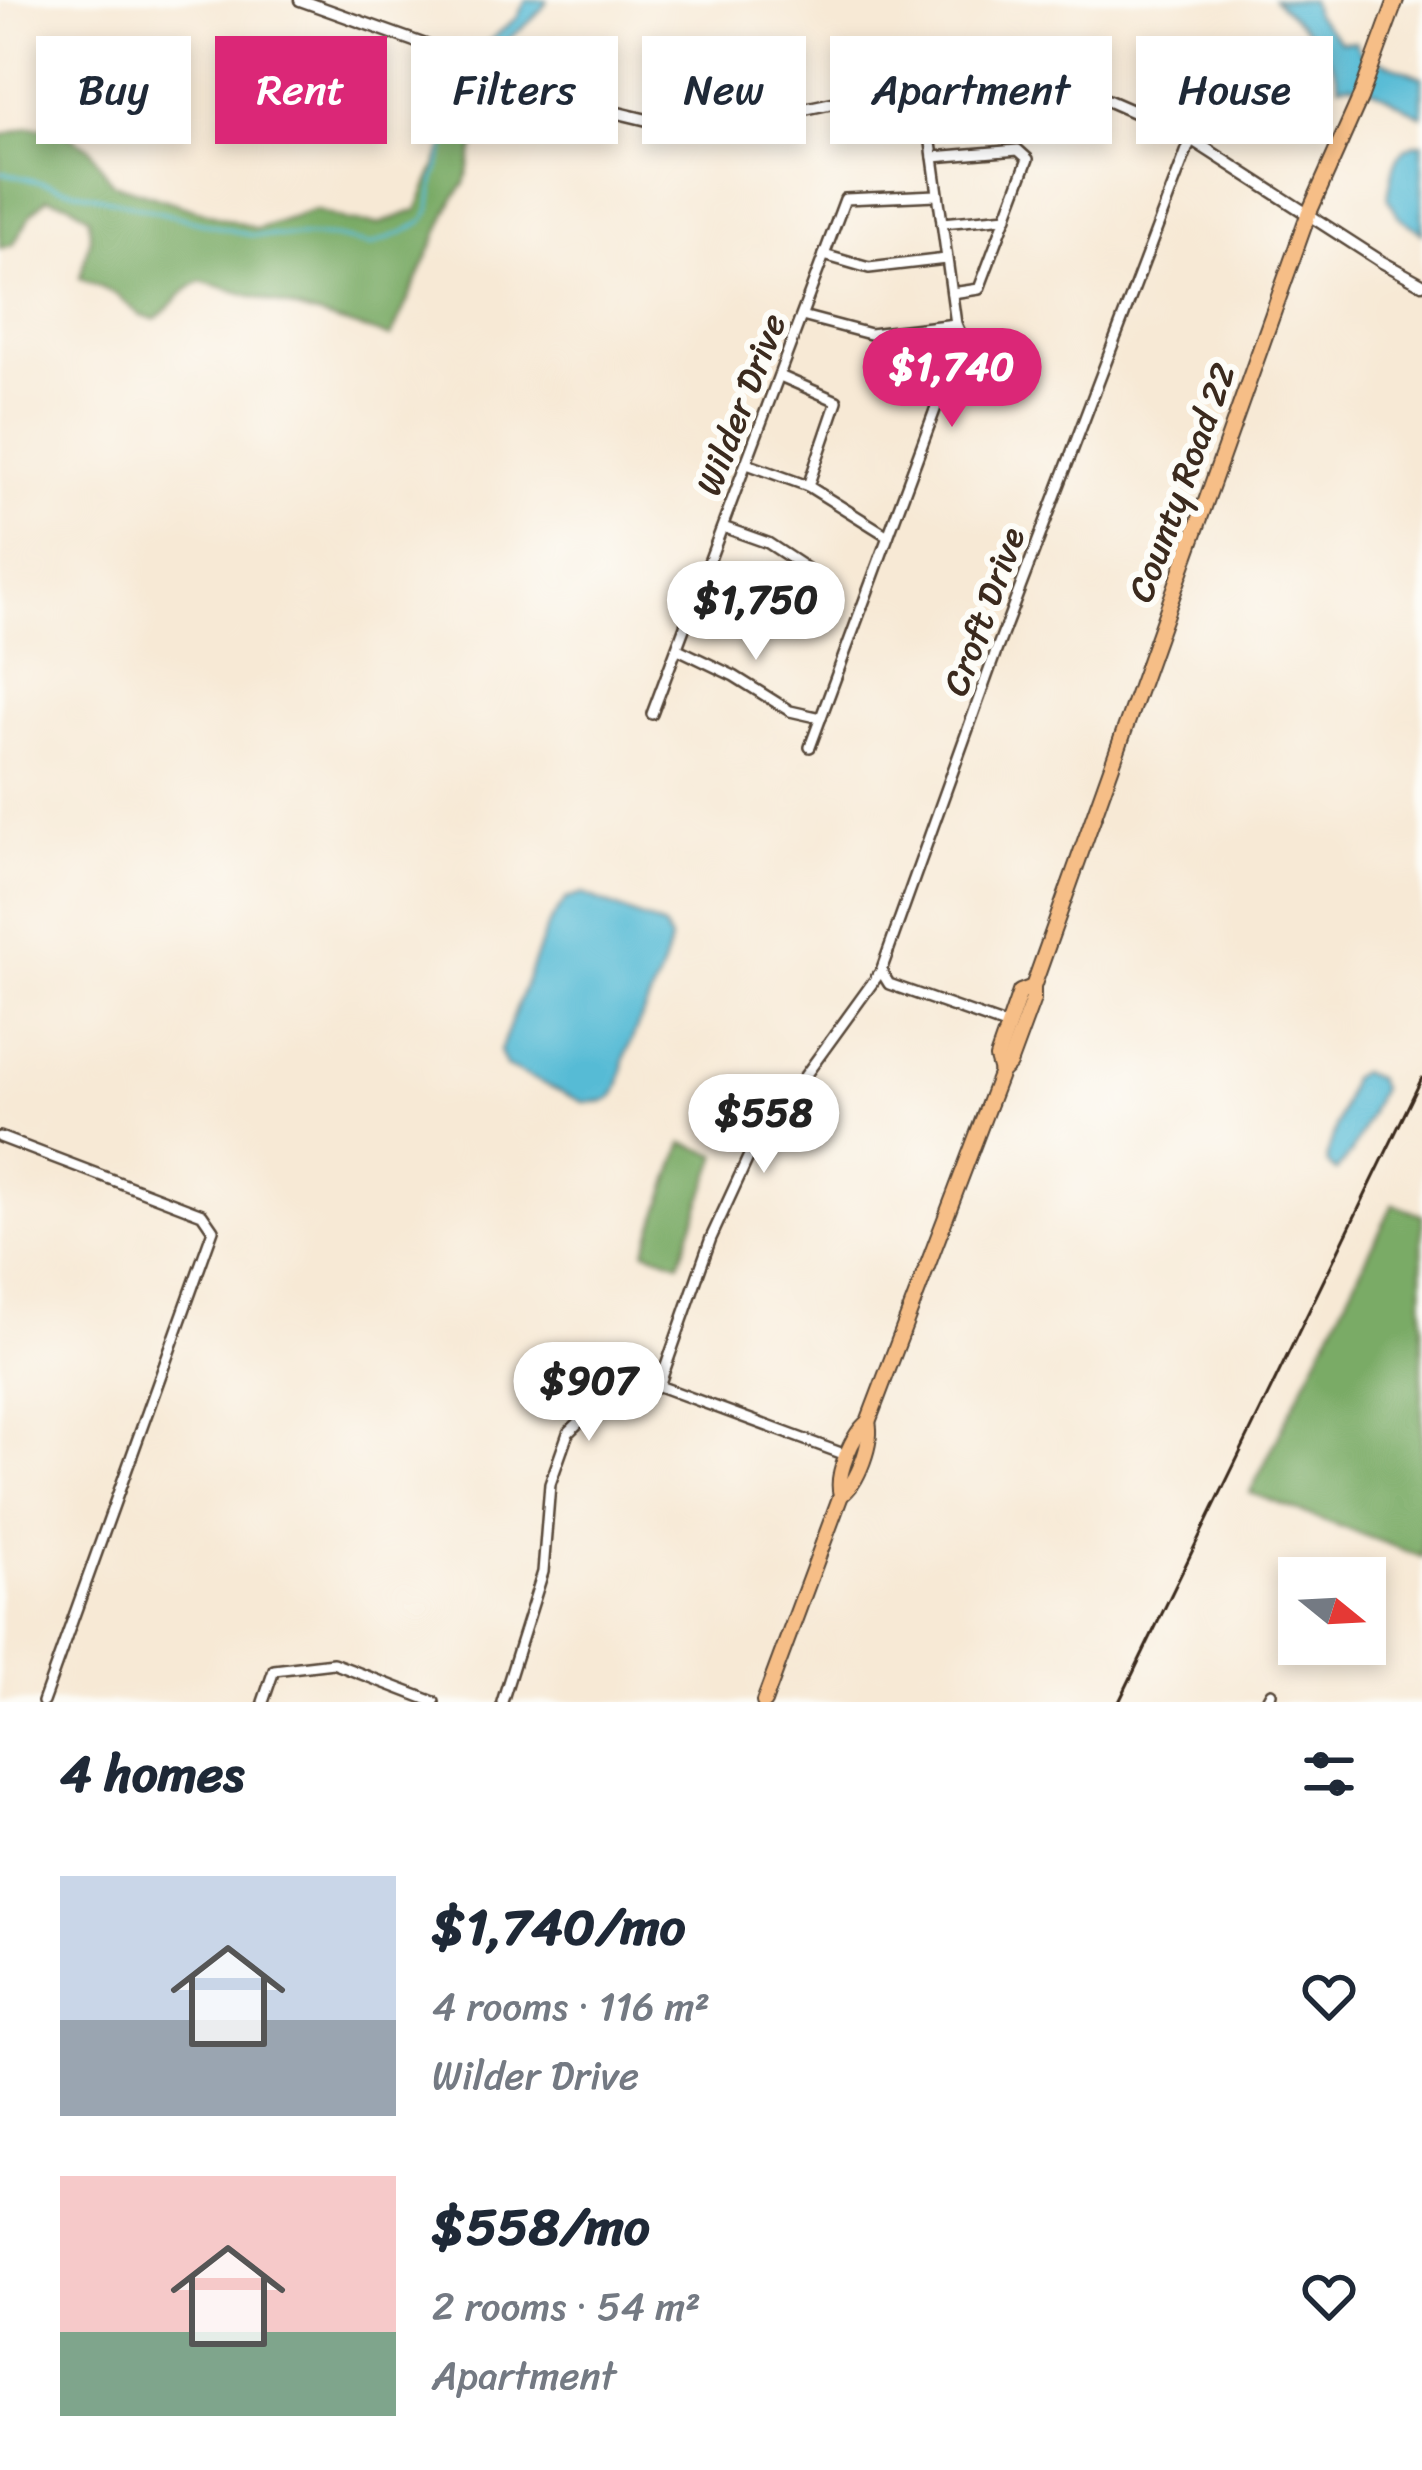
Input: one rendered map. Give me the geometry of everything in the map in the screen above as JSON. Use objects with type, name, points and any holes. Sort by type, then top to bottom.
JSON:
[{"type":"main road","name":"County Road 22","points":[[841,1495],[838,1484],[859,1430],[868,1422],[1001,1072],[1009,1064],[1034,999],[1033,987],[1308,215],[1360,98],[1396,0]]},
{"type":"main road","name":"County Road 22","points":[[1001,1072],[997,1058],[1020,992],[1033,987]]},
{"type":"main road","name":"County Road 22","points":[[764,1702],[841,1495],[851,1488],[871,1435],[868,1422]]},
{"type":"street","points":[[300,0],[645,122],[723,126],[830,104]]},
{"type":"street","points":[[810,747],[962,338],[956,324],[932,144]]},
{"type":"street","name":"Croft Drive","points":[[659,1386],[711,1238],[752,1149],[881,971],[995,653],[1189,144]]},
{"type":"street","points":[[1199,144],[1422,284]]},
{"type":"street","points":[[934,157],[1018,150],[1028,159],[980,289],[952,293]]},
{"type":"street","name":"Wilder Drive","points":[[652,714],[845,200],[938,195]]},
{"type":"street","points":[[942,223],[1007,217]]},
{"type":"street","points":[[824,255],[868,268],[946,259]]},
{"type":"street","points":[[802,316],[870,334],[956,324]]},
{"type":"street","points":[[781,376],[837,400],[808,486]]},
{"type":"street","points":[[747,464],[808,486],[888,536]]},
{"type":"street","points":[[700,587],[771,620],[782,623],[789,614],[806,568],[768,543],[723,526]]},
{"type":"street","points":[[678,649],[790,711],[820,718]]},
{"type":"street","points":[[881,971],[889,984],[1008,1026]]},
{"type":"street","points":[[0,1137],[202,1214],[213,1230],[43,1702]]},
{"type":"street","points":[[502,1702],[539,1588],[550,1484],[568,1432],[605,1396],[659,1386],[849,1456]]},
{"type":"street","points":[[262,1702],[274,1670],[333,1663],[434,1702]]},
{"type":"green space","points":[[36,128],[36,144],[84,144],[112,183],[257,229],[315,210],[348,221],[379,224],[417,210],[445,144],[476,144],[465,184],[454,198],[391,337],[201,281],[155,319],[141,316],[117,295],[80,278],[90,238],[89,217],[71,204],[47,198],[13,245],[0,248],[0,136]]},
{"type":"green space","points":[[683,1143],[718,1155],[679,1263],[645,1251]]},
{"type":"green space","points":[[1393,1204],[1422,1215],[1422,1557],[1250,1493]]},
{"type":"water","points":[[526,0],[547,0],[513,36],[495,36],[517,18]]},
{"type":"water","points":[[1274,0],[1311,0],[1315,15],[1340,41],[1355,42],[1361,53],[1422,77],[1422,116],[1370,89],[1339,85],[1333,66],[1333,36],[1311,36]]},
{"type":"water","points":[[1422,143],[1422,233],[1398,216],[1388,198],[1400,155]]},
{"type":"water","points":[[583,894],[664,927],[670,940],[626,1054],[618,1089],[611,1098],[598,1102],[583,1102],[506,1066],[500,1051],[547,927],[566,899]]},
{"type":"water","points":[[1361,1072],[1376,1078],[1381,1088],[1352,1152],[1336,1171],[1327,1163],[1327,1156],[1351,1078]]},
{"type":"waterway","points":[[0,172],[250,235],[333,237],[371,245],[424,220],[447,144]]},
{"type":"railway","points":[[1119,1702],[1422,1078]]}]
